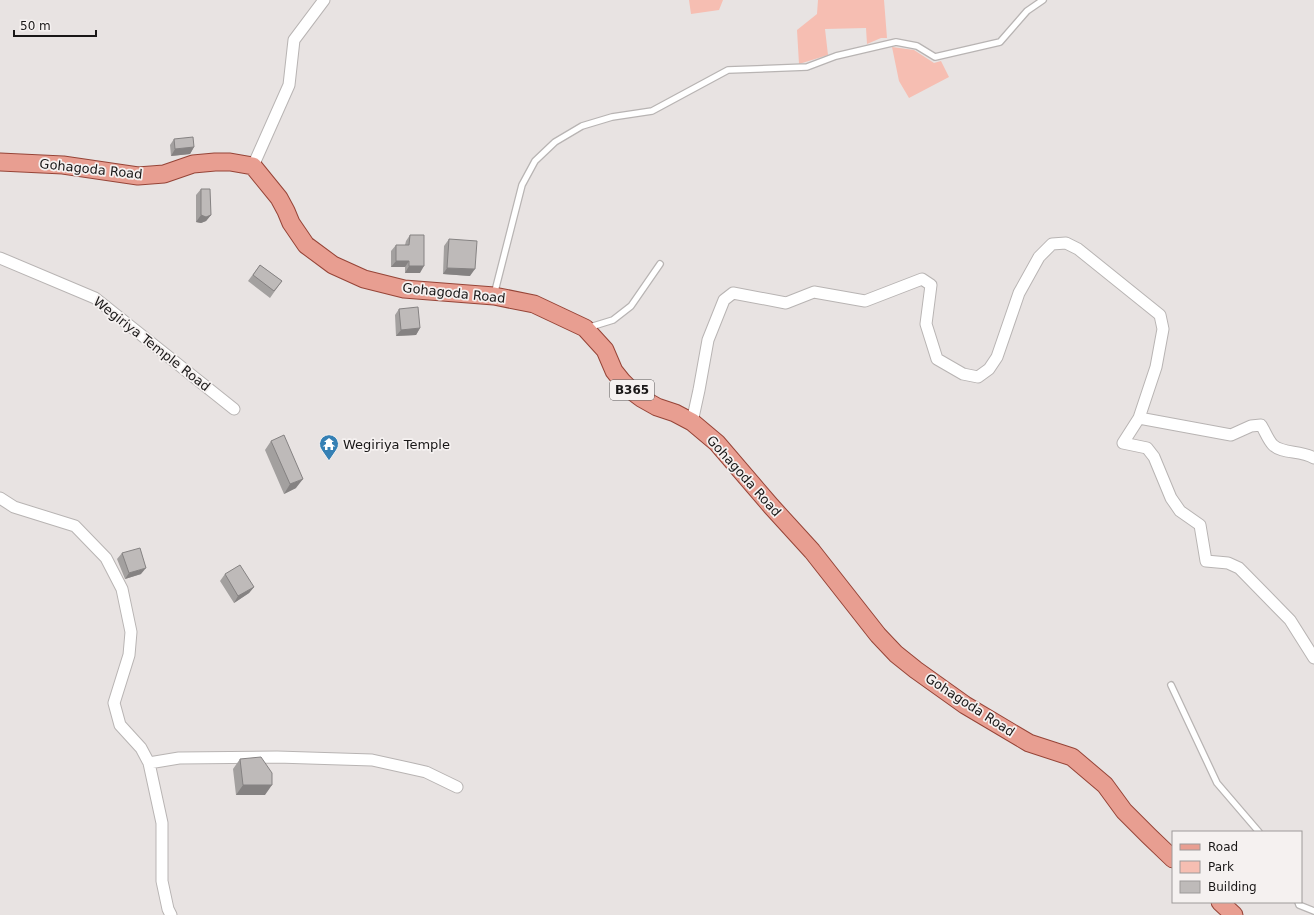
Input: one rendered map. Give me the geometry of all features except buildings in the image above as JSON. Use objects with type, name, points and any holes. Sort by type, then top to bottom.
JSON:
[{"type":"main road","name":"Gohagoda Road","points":[[0,162],[63,165],[138,176],[164,174],[194,164],[215,162],[230,162],[253,166],[279,198],[291,223],[306,245],[333,266],[364,279],[404,289],[494,296],[534,304],[585,328],[605,350],[614,371],[633,392],[652,404],[675,412],[692,422],[717,443],[771,506],[812,550],[878,635],[896,654],[965,705],[1029,743],[1072,757],[1105,785],[1124,811],[1172,858]]},
{"type":"main road","points":[[1221,903],[1234,915]]},
{"type":"street","points":[[253,166],[289,85],[294,40],[324,0]]},
{"type":"street","points":[[692,422],[700,390],[708,340],[724,300],[733,293],[786,303],[814,292],[865,301],[922,279],[931,285],[926,324],[937,359],[963,374],[978,377],[989,369],[997,356],[1019,293],[1038,257],[1052,244],[1066,243],[1078,249],[1160,315],[1163,329],[1156,367],[1139,418],[1123,443],[1147,448],[1154,457],[1171,498],[1180,511],[1200,525],[1206,561],[1228,563],[1239,568],[1290,620],[1314,658]]},
{"type":"street","name":"Wegiriya Temple Road","points":[[0,258],[96,298],[234,409]]},
{"type":"street","points":[[1139,418],[1231,436],[1251,426],[1261,425],[1272,444],[1279,449],[1307,454],[1314,458]]},
{"type":"street","points":[[0,498],[14,507],[76,526],[106,558],[122,589],[131,632],[129,655],[114,703],[120,725],[142,748],[149,763],[162,823],[162,881],[168,909],[171,915]]},
{"type":"street","points":[[149,763],[187,758],[277,757],[372,760],[426,772],[457,787]]},
{"type":"lane","points":[[494,296],[522,185],[535,160],[555,142],[582,126],[612,117],[652,111],[728,70],[807,67],[836,56],[896,42],[917,46],[935,57],[1000,42],[1027,11],[1043,0]]},
{"type":"lane","points":[[585,328],[613,320],[631,306],[660,264]]},
{"type":"lane","points":[[1171,685],[1217,783],[1258,831]]},
{"type":"lane","points":[[1298,903],[1314,911]]},
{"type":"green space","points":[[689,0],[723,0],[719,10],[691,14]]},
{"type":"green space","points":[[818,0],[884,0],[887,38],[881,38],[867,44],[866,28],[825,29],[828,55],[799,64],[797,30],[817,14]]},
{"type":"green space","points":[[892,47],[914,50],[934,63],[941,61],[949,77],[909,98],[899,81]]},
{"type":"place","name":"Wegiriya Temple","points":[[329,461]]}]
